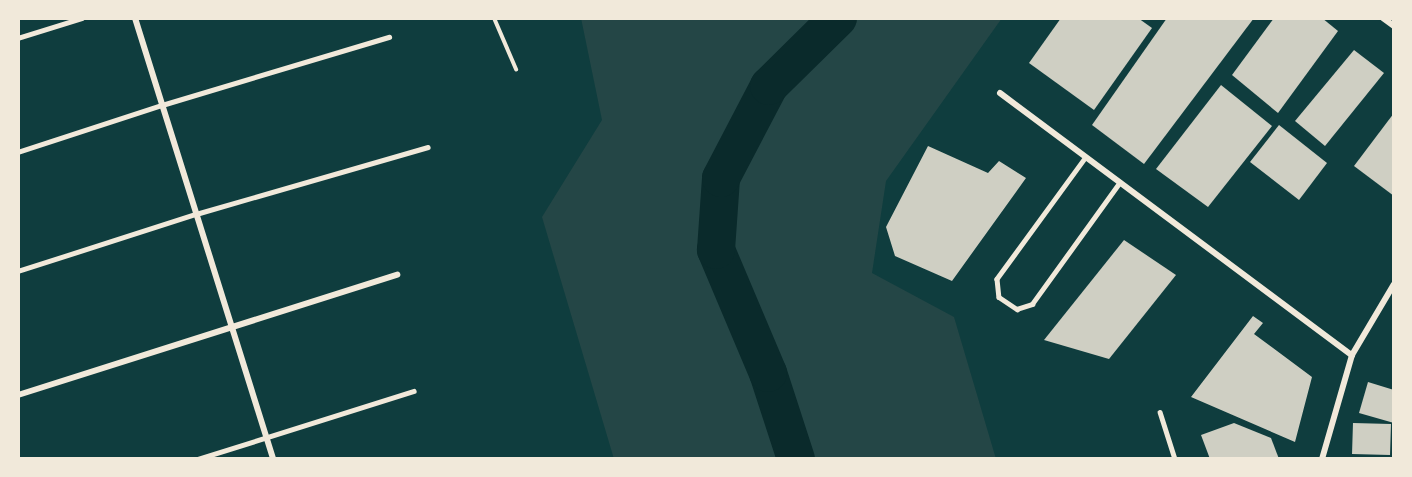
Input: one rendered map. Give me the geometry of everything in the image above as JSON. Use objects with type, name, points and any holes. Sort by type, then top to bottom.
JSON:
[{"type":"street","points":[[135,18],[273,459]]},
{"type":"street","points":[[1383,18],[1394,26]]},
{"type":"street","points":[[1000,93],[1352,355]]},
{"type":"street","points":[[18,395],[397,275]]},
{"type":"street","points":[[1322,459],[1352,355],[1394,284]]},
{"type":"lane","points":[[18,38],[82,18]]},
{"type":"lane","points":[[18,152],[162,105],[389,37]]},
{"type":"lane","points":[[18,271],[196,214],[428,147]]},
{"type":"lane","points":[[1086,157],[997,279],[999,297],[1017,309],[1032,304],[1120,182]]},
{"type":"lane","points":[[198,459],[414,392]]},
{"type":"lane","points":[[1160,412],[1176,459]]},
{"type":"path","points":[[494,18],[516,69]]},
{"type":"shaded area","points":[[581,18],[1002,18],[886,181],[872,273],[954,317],[996,459],[614,459],[542,217],[602,120]]},
{"type":"building","points":[[1061,18],[1138,18],[1152,28],[1094,110],[1029,63]]},
{"type":"building","points":[[1167,18],[1254,18],[1144,164],[1092,125]]},
{"type":"building","points":[[1274,18],[1322,18],[1338,31],[1278,113],[1232,75]]},
{"type":"building","points":[[1354,50],[1384,73],[1325,146],[1295,121]]},
{"type":"building","points":[[1221,85],[1272,126],[1208,207],[1156,169]]},
{"type":"building","points":[[1394,113],[1394,196],[1354,166]]},
{"type":"building","points":[[1279,125],[1327,163],[1299,200],[1250,162]]},
{"type":"building","points":[[928,146],[988,173],[999,161],[1026,178],[952,281],[895,256],[886,227]]},
{"type":"building","points":[[1124,240],[1176,275],[1109,359],[1044,340]]},
{"type":"building","points":[[1253,316],[1263,323],[1254,334],[1312,377],[1295,442],[1191,397]]},
{"type":"building","points":[[1368,382],[1394,390],[1394,423],[1359,413]]},
{"type":"building","points":[[1234,423],[1271,438],[1279,459],[1210,459],[1201,435]]},
{"type":"building","points":[[1353,423],[1391,424],[1390,455],[1352,454]]},
{"type":"waterway","points":[[796,459],[768,373],[716,250],[721,178],[769,86],[838,18]]}]
